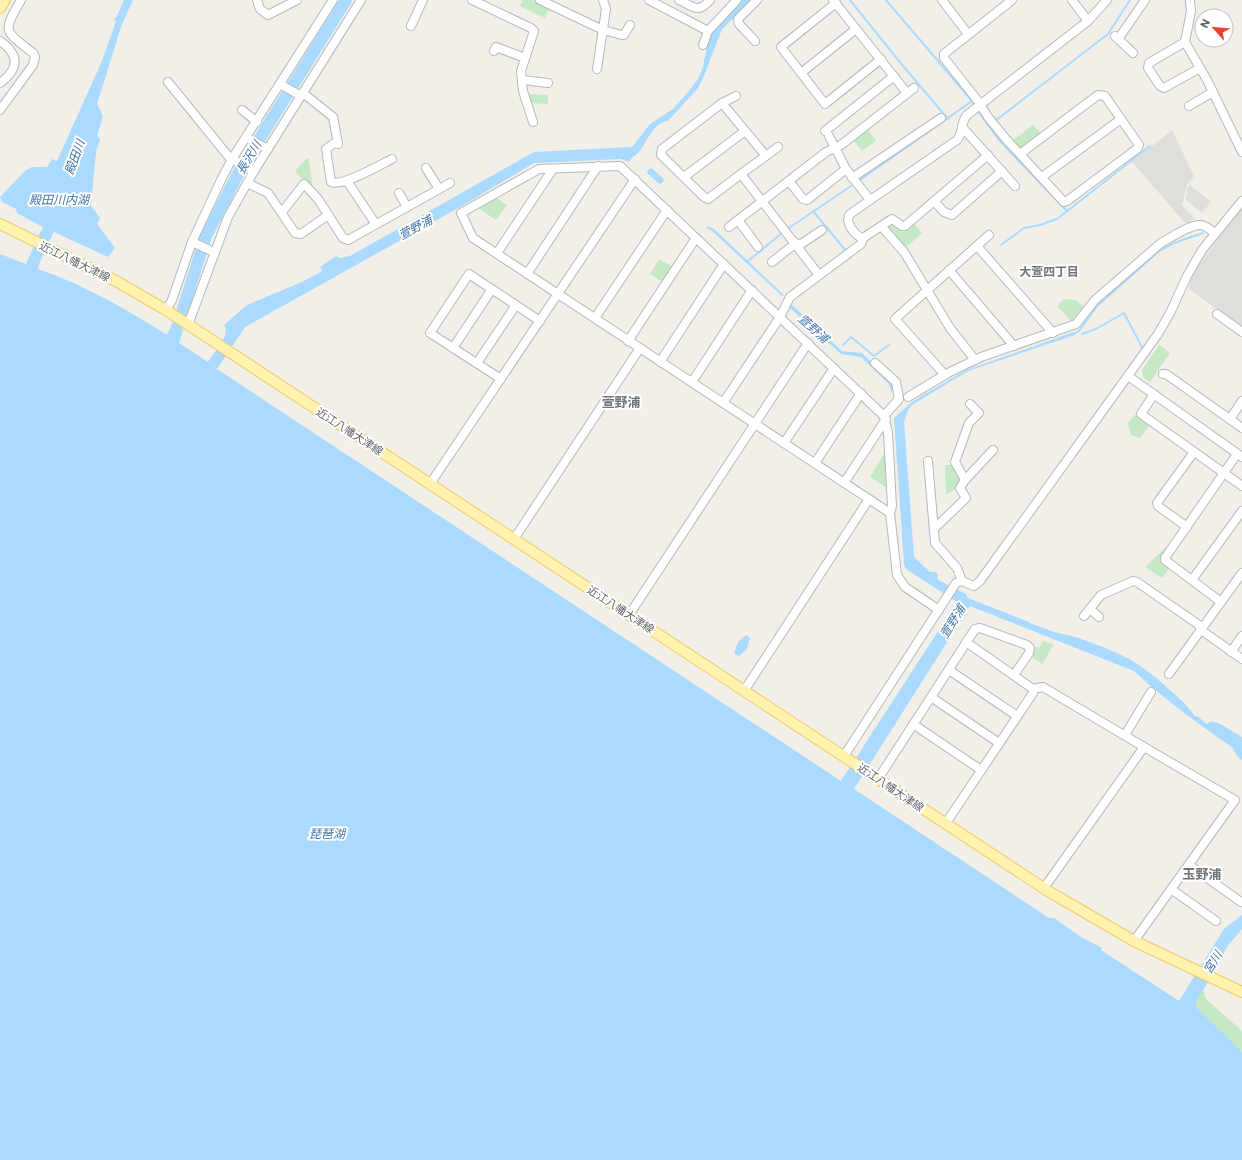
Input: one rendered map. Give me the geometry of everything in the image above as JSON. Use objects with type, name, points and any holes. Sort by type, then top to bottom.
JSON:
[{"type":"main road","points":[[0,8],[4,0]]},
{"type":"main road","name":"近江八幡大津線","points":[[0,224],[116,281],[169,312],[1044,888],[1134,941],[1242,992]]},
{"type":"street","points":[[0,110],[33,65],[35,57],[33,53],[9,34],[8,27],[10,20],[21,0]]},
{"type":"street","points":[[257,0],[260,9],[268,15],[297,0]]},
{"type":"street","points":[[169,312],[193,242],[234,160],[249,139],[257,122],[333,0]]},
{"type":"street","points":[[187,325],[212,251],[228,217],[247,183],[252,170],[361,0]]},
{"type":"street","points":[[411,26],[423,0]]},
{"type":"street","points":[[472,0],[531,28],[534,31],[521,71],[523,91],[533,122]]},
{"type":"street","points":[[540,0],[603,30],[624,35],[630,25]]},
{"type":"street","points":[[597,69],[606,9],[603,0]]},
{"type":"street","points":[[649,0],[708,31]]},
{"type":"street","points":[[679,0],[698,9],[703,8],[710,0]]},
{"type":"street","points":[[703,45],[708,31],[737,0]]},
{"type":"street","points":[[755,41],[739,24],[738,19],[757,0]]},
{"type":"street","points":[[953,0],[944,3],[968,34]]},
{"type":"street","points":[[1012,0],[946,51],[944,58],[988,117],[1020,154],[1042,177],[1060,199],[1067,201],[1138,148],[1138,141],[1105,96],[1098,95],[1020,154]]},
{"type":"street","points":[[1072,0],[1088,20]]},
{"type":"street","points":[[863,238],[858,236],[848,223],[848,217],[956,140],[962,132],[965,117],[981,106],[1088,20],[1107,0]]},
{"type":"street","points":[[1133,53],[1117,37],[1145,0]]},
{"type":"street","points":[[729,227],[826,152],[835,148],[910,90],[894,76],[835,1],[781,47],[825,104],[880,59]]},
{"type":"street","points":[[1190,1],[1191,12],[1185,42],[1213,92],[1242,152]]},
{"type":"street","points":[[801,73],[856,29]]},
{"type":"street","points":[[0,41],[12,52],[15,62],[14,69],[0,83]]},
{"type":"street","points":[[1185,42],[1149,63],[1148,68],[1160,86],[1164,88],[1200,68]]},
{"type":"street","points":[[494,51],[496,47],[525,58]]},
{"type":"street","points":[[870,200],[846,169],[827,134],[894,76]]},
{"type":"street","points":[[522,80],[548,83]]},
{"type":"street","points":[[168,82],[234,160],[252,170]]},
{"type":"street","points":[[281,85],[300,94],[333,117],[335,144],[326,149],[331,182],[334,184],[347,181],[392,159]]},
{"type":"street","points":[[1189,106],[1213,92]]},
{"type":"street","points":[[736,96],[722,103],[662,149],[661,155],[704,197],[708,199],[778,147]]},
{"type":"street","points":[[722,103],[766,156]]},
{"type":"street","points":[[242,110],[257,122]]},
{"type":"street","points":[[852,178],[941,118]]},
{"type":"street","points":[[1042,177],[1121,119]]},
{"type":"street","points":[[962,127],[1015,186]]},
{"type":"street","points":[[684,178],[745,131]]},
{"type":"street","points":[[249,139],[266,148]]},
{"type":"street","points":[[723,403],[780,317],[790,297],[861,244],[863,238],[892,219],[905,226],[988,155]]},
{"type":"street","points":[[527,274],[598,166]]},
{"type":"street","points":[[890,513],[892,506],[885,417],[620,166],[540,169],[461,214],[473,238],[890,513],[892,516],[897,575],[905,587],[939,610]]},
{"type":"street","points":[[426,168],[439,189]]},
{"type":"street","points":[[497,253],[553,169]]},
{"type":"street","points":[[789,181],[803,199],[807,200],[846,169]]},
{"type":"street","points":[[934,201],[947,214],[952,215],[1002,171]]},
{"type":"street","points":[[741,174],[819,275]]},
{"type":"street","points":[[430,484],[635,179]]},
{"type":"street","points":[[347,181],[375,223]]},
{"type":"street","points":[[247,183],[268,193],[295,233],[300,234],[328,215]]},
{"type":"street","points":[[282,212],[304,184],[318,199],[343,238],[348,240],[375,223],[450,183]]},
{"type":"street","points":[[399,193],[406,207]]},
{"type":"street","points":[[928,461],[936,543],[957,568],[962,581],[971,586],[977,584],[1167,320],[1187,276],[1214,233],[1242,201]]},
{"type":"street","points":[[595,318],[667,210]]},
{"type":"street","points":[[738,220],[758,247]]},
{"type":"street","points":[[908,397],[945,375],[975,360],[1076,324],[1095,300],[1161,243],[1194,226],[1201,225],[1214,233]]},
{"type":"street","points":[[881,226],[904,252],[950,328],[975,360]]},
{"type":"street","points":[[772,262],[822,230]]},
{"type":"street","points":[[945,375],[895,319],[989,235]]},
{"type":"street","points":[[628,341],[696,238]]},
{"type":"street","points":[[193,242],[212,251]]},
{"type":"street","points":[[977,246],[1053,333]]},
{"type":"street","points":[[660,362],[724,264]]},
{"type":"street","points":[[949,270],[1014,346]]},
{"type":"street","points":[[501,379],[430,333],[469,274],[540,321]]},
{"type":"street","points":[[453,348],[492,289]]},
{"type":"street","points":[[692,382],[752,290]]},
{"type":"street","points":[[476,363],[516,305]]},
{"type":"street","points":[[1216,314],[1242,332]]},
{"type":"street","points":[[629,615],[808,343]]},
{"type":"street","points":[[514,539],[640,348]]},
{"type":"street","points":[[844,483],[885,417],[900,399],[896,382],[875,363]]},
{"type":"street","points":[[784,443],[834,368]]},
{"type":"street","points":[[1163,374],[1166,374],[1242,428]]},
{"type":"street","points":[[1128,376],[1240,456],[1224,473],[1165,558],[1165,560],[1221,602]]},
{"type":"street","points":[[815,463],[861,393]]},
{"type":"street","points":[[1154,394],[1141,414],[1242,486]]},
{"type":"street","points":[[1230,419],[1242,401]]},
{"type":"street","points":[[965,480],[955,462],[969,423],[979,413],[970,404]]},
{"type":"street","points":[[934,529],[966,498],[960,488],[965,480],[993,450]]},
{"type":"street","points":[[1187,527],[1158,506],[1157,503],[1194,452]]},
{"type":"street","points":[[744,690],[869,499]]},
{"type":"street","points":[[1192,580],[1242,511]]},
{"type":"street","points":[[1169,674],[1242,574]]},
{"type":"street","points":[[847,758],[954,586],[962,581]]},
{"type":"street","points":[[1084,616],[1101,595],[1133,581],[1138,582],[1199,625],[1201,630],[1242,660]]},
{"type":"street","points":[[1090,609],[1099,617]]},
{"type":"street","points":[[878,778],[975,629],[980,628],[1026,645],[1030,648],[1029,653],[1014,675]]},
{"type":"street","points":[[1231,652],[1242,636]]},
{"type":"street","points":[[966,642],[1033,689],[1043,687],[1235,800],[1134,941]]},
{"type":"street","points":[[949,670],[1017,716]]},
{"type":"street","points":[[946,824],[1033,689]]},
{"type":"street","points":[[1125,735],[1151,692]]},
{"type":"street","points":[[931,697],[999,743]]},
{"type":"street","points":[[913,724],[981,770]]},
{"type":"street","points":[[1044,888],[1144,747]]},
{"type":"street","points":[[1189,865],[1240,902]]},
{"type":"street","points":[[1171,889],[1216,921]]},
{"type":"shaded area","points":[[1172,130],[1194,176],[1187,185],[1182,205],[1195,219],[1186,224],[1132,162]]},
{"type":"shaded area","points":[[1190,185],[1211,202],[1202,213],[1186,200],[1187,189]]},
{"type":"shaded area","points":[[1242,206],[1242,327],[1189,289],[1191,276],[1218,239],[1217,235]]},
{"type":"green space","points":[[523,0],[533,0],[549,8],[545,18],[520,6]]},
{"type":"green space","points":[[528,94],[548,95],[548,104],[529,103]]},
{"type":"green space","points":[[1033,125],[1041,134],[1024,148],[1018,148],[1012,141]]},
{"type":"green space","points":[[867,128],[876,141],[862,151],[852,139]]},
{"type":"green space","points":[[307,158],[309,160],[313,191],[295,171]]},
{"type":"green space","points":[[495,197],[507,205],[496,220],[477,207]]},
{"type":"green space","points":[[890,224],[896,225],[902,232],[906,231],[914,224],[922,233],[904,249],[885,227]]},
{"type":"green space","points":[[659,259],[673,267],[663,282],[650,274]]},
{"type":"green space","points":[[1064,299],[1076,300],[1084,307],[1077,318],[1072,322],[1057,306]]},
{"type":"green space","points":[[1159,345],[1170,353],[1150,382],[1143,377],[1142,370]]},
{"type":"green space","points":[[1136,414],[1150,424],[1140,438],[1131,435],[1128,423]]},
{"type":"green space","points":[[884,454],[887,455],[887,488],[870,477]]},
{"type":"green space","points":[[945,465],[953,465],[960,475],[957,488],[946,495]]},
{"type":"green space","points":[[1166,547],[1167,548],[1160,560],[1170,567],[1162,578],[1145,567]]},
{"type":"green space","points":[[1043,641],[1054,644],[1042,664],[1030,656],[1036,647],[1039,648]]},
{"type":"green space","points":[[1202,990],[1205,993],[1204,995],[1207,1000],[1242,1031],[1242,1052],[1196,1008],[1196,1001]]},
{"type":"water","name":"殿田川内湖","points":[[124,0],[133,0],[122,24],[97,104],[103,116],[97,136],[100,139],[96,152],[91,206],[100,218],[97,224],[115,248],[108,257],[54,232],[48,241],[41,237],[43,227],[17,213],[16,209],[2,202],[0,197],[26,170],[32,167],[47,167],[52,159],[57,161],[102,61],[116,21],[113,19],[116,18]]},
{"type":"water","name":"琵琶湖","points":[[741,0],[753,0],[722,29],[698,88],[668,121],[663,122],[654,129],[638,153],[629,162],[621,159],[534,163],[460,207],[245,327],[217,369],[841,781],[957,602],[906,569],[904,564],[894,418],[913,401],[966,370],[1074,332],[1075,335],[968,371],[912,405],[908,410],[904,422],[914,557],[930,572],[936,572],[938,575],[938,580],[966,594],[968,598],[1029,622],[1041,629],[1071,636],[1097,645],[1136,663],[1171,691],[1203,723],[1206,724],[1212,721],[1242,737],[1242,760],[1237,756],[1233,748],[1170,702],[1134,671],[970,606],[854,789],[1049,918],[1054,918],[1081,937],[1102,948],[1101,950],[1179,1001],[1224,929],[1242,915],[1242,929],[1226,948],[1218,966],[1196,1001],[1197,1008],[1242,1052],[1242,1160],[0,1160],[0,254],[26,264],[31,257],[39,261],[38,269],[89,290],[169,336],[172,324],[183,331],[179,343],[208,362],[223,339],[226,329],[224,325],[247,305],[302,282],[322,271],[320,267],[336,256],[340,258],[350,256],[534,152],[632,147],[650,124],[673,109],[698,79],[703,67],[707,45],[713,31],[723,17]]},
{"type":"water","points":[[707,226],[714,229],[784,295],[782,296],[712,231],[706,228]]},
{"type":"water","points":[[792,305],[842,351],[862,353],[893,383],[894,391],[891,391],[889,384],[861,357],[841,354],[789,307]]},
{"type":"water","points":[[746,635],[750,638],[747,649],[739,656],[736,655],[734,653],[738,642]]},
{"type":"waterway","name":"長沢川","points":[[170,342],[177,328],[206,236],[240,170],[346,0]]},
{"type":"waterway","points":[[850,0],[948,119]]},
{"type":"waterway","points":[[886,0],[972,101]]},
{"type":"waterway","points":[[995,121],[1108,34],[1130,0]]},
{"type":"waterway","points":[[860,180],[972,101],[975,107]]},
{"type":"waterway","points":[[978,111],[999,140],[1066,210]]},
{"type":"waterway","points":[[1001,245],[1024,228],[1040,225],[1057,219],[1150,146]]},
{"type":"waterway","name":"萱野浦","points":[[651,172],[660,180]]},
{"type":"waterway","points":[[786,230],[851,186]]},
{"type":"waterway","points":[[813,211],[846,251]]},
{"type":"waterway","points":[[747,262],[782,233]]},
{"type":"waterway","points":[[1072,335],[1079,331],[1097,306],[1159,251],[1174,243],[1203,233]]},
{"type":"waterway","name":"殿田川","points":[[28,274],[46,234]]},
{"type":"waterway","points":[[1082,334],[1096,329],[1124,313],[1143,349]]},
{"type":"waterway","points":[[843,345],[851,337],[874,356],[889,345]]},
{"type":"waterway","points":[[1032,625],[1051,632]]},
{"type":"waterway","points":[[1197,717],[1206,725]]},
{"type":"district","name":"大萱四丁目","points":[[1049,271]]},
{"type":"district","name":"萱野浦","points":[[621,402]]},
{"type":"district","name":"玉野浦","points":[[1202,874]]},
{"type":"water label","name":"宮川","points":[[1212,962]]}]
